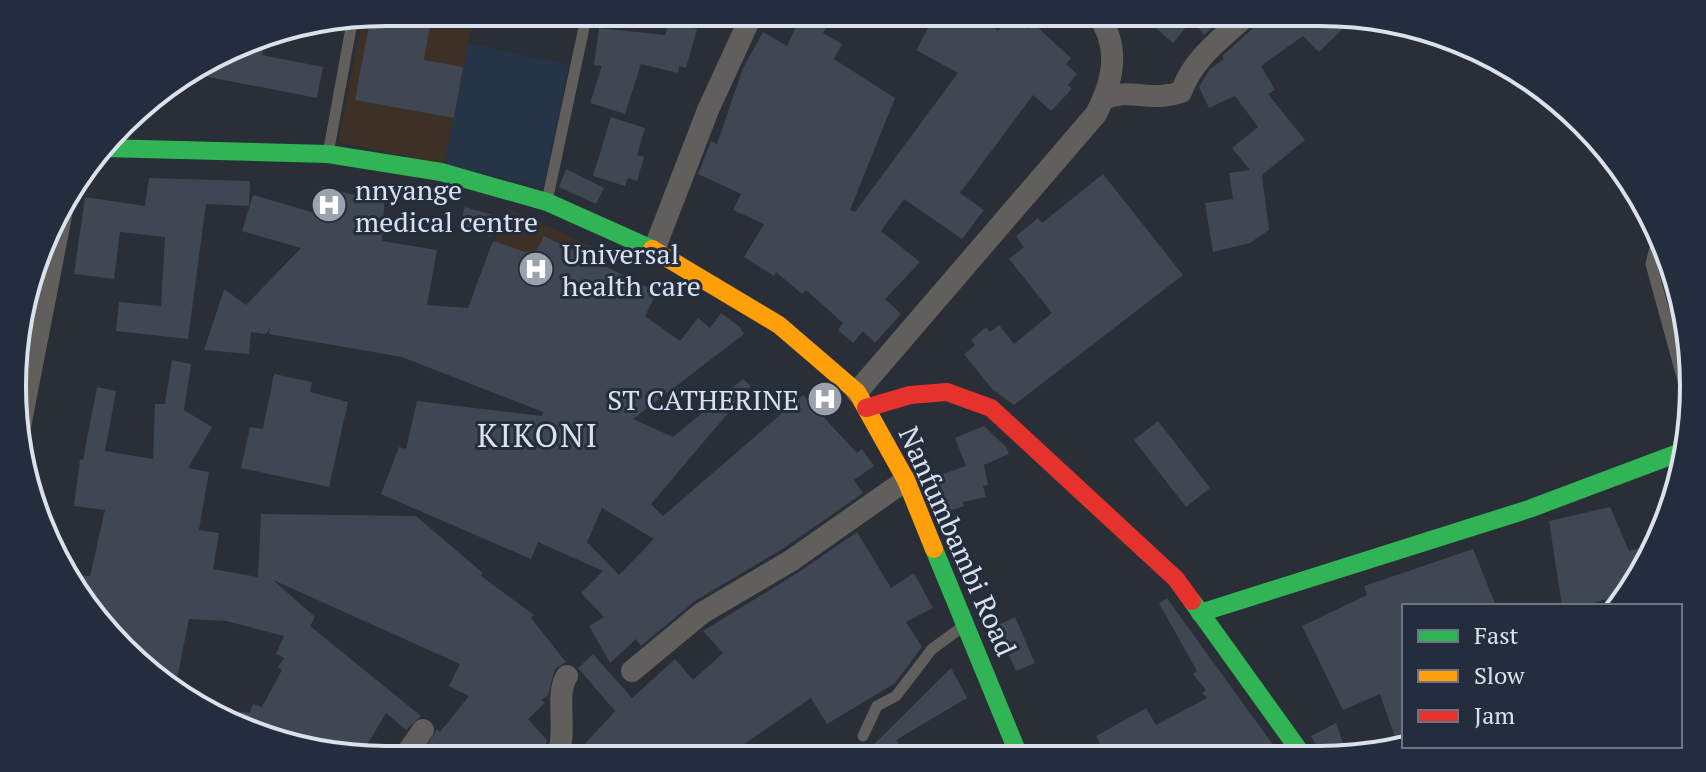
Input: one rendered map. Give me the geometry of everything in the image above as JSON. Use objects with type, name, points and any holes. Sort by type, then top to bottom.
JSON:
[{"type":"street","points":[[654,250],[708,110],[747,26]]},
{"type":"street","points":[[862,400],[1096,114],[1114,65],[1113,48],[1103,26]]},
{"type":"street","points":[[1104,99],[1118,92],[1163,99],[1181,92],[1188,73],[1204,51],[1233,26]]},
{"type":"street","name":"Nanfumbambi Road","points":[[116,148],[328,154],[441,172],[547,202],[654,250],[779,325],[862,400],[906,480],[1015,746]]},
{"type":"street","points":[[26,394],[56,242]]},
{"type":"street","points":[[862,400],[947,392],[991,408],[1112,516],[1176,579],[1296,746]]},
{"type":"street","points":[[1200,613],[1529,509],[1673,455]]},
{"type":"street","points":[[632,671],[702,613],[792,560],[906,480]]},
{"type":"street","points":[[560,746],[564,734],[561,689],[567,676]]},
{"type":"street","points":[[412,746],[423,730]]},
{"type":"lane","points":[[547,202],[584,26]]},
{"type":"lane","points":[[328,154],[351,28]]},
{"type":"lane","points":[[1654,251],[1651,264],[1679,367]]},
{"type":"lane","points":[[863,736],[877,706],[896,696],[932,649],[965,625]]},
{"type":"shaded area","points":[[472,26],[444,164],[338,142],[361,27]]},
{"type":"shaded area","points":[[468,43],[569,65],[543,188],[444,164]]},
{"type":"shaded area","points":[[509,209],[595,248],[568,308],[482,269]]},
{"type":"building","points":[[430,26],[424,60],[463,67],[454,118],[355,100],[369,27]]},
{"type":"building","points":[[668,26],[697,29],[686,68],[679,66],[678,73],[641,64],[625,114],[590,103],[602,66],[594,65],[599,28],[665,35]]},
{"type":"building","points":[[796,26],[827,26],[823,33],[842,44],[834,59],[895,98],[850,210],[855,212],[958,73],[916,50],[929,26],[993,26],[998,31],[1002,26],[1024,26],[1028,29],[1036,26],[1071,58],[1066,64],[1077,74],[1068,85],[1072,89],[1051,111],[1033,95],[960,193],[984,210],[962,239],[904,199],[881,231],[920,262],[885,299],[901,314],[875,343],[863,331],[853,343],[838,330],[843,323],[806,290],[802,294],[776,272],[774,276],[744,257],[764,224],[733,210],[741,194],[698,174],[711,141],[717,144],[743,68],[763,32],[787,46]]},
{"type":"building","points":[[1153,26],[1187,26],[1173,43]]},
{"type":"building","points":[[1197,26],[1214,26],[1204,35]]},
{"type":"building","points":[[1256,26],[1345,27],[1319,52],[1303,36],[1261,66],[1275,90],[1268,94],[1305,140],[1262,175],[1269,230],[1250,243],[1213,252],[1205,203],[1233,199],[1229,173],[1250,170],[1232,148],[1258,127],[1235,96],[1209,108],[1199,87],[1210,69],[1224,59],[1222,56]]},
{"type":"building","points":[[264,47],[262,55],[323,67],[317,98],[203,76]]},
{"type":"building","points":[[611,117],[645,128],[637,155],[644,157],[637,181],[628,178],[625,186],[593,176]]},
{"type":"building","points":[[566,169],[604,188],[596,204],[559,187]]},
{"type":"building","points":[[1103,174],[1183,275],[1014,405],[992,389],[964,354],[975,345],[971,340],[986,327],[990,332],[999,325],[1014,344],[1052,313],[1009,259],[1024,247],[1016,236],[1038,218],[1042,223]]},
{"type":"building","points":[[149,178],[250,181],[249,206],[206,204],[188,339],[116,331],[119,302],[161,306],[165,237],[120,232],[114,279],[74,274],[85,197],[145,206]]},
{"type":"building","points":[[322,186],[361,197],[361,192],[385,193],[382,241],[437,250],[427,305],[468,308],[493,241],[534,255],[544,236],[657,292],[645,316],[680,341],[698,318],[710,328],[721,313],[740,327],[744,334],[633,419],[673,437],[743,379],[751,386],[651,504],[663,516],[803,395],[857,453],[862,449],[874,466],[854,480],[863,493],[784,548],[695,601],[641,646],[636,639],[610,663],[589,626],[604,617],[581,593],[603,571],[538,542],[531,559],[381,494],[399,447],[406,449],[417,401],[542,416],[543,412],[402,357],[269,334],[270,328],[266,334],[251,332],[249,354],[204,350],[224,289],[246,305],[301,248],[242,231],[253,195],[315,213]],"holes":[[[602,508],[654,539],[619,575],[587,542]]]},
{"type":"building","points":[[465,207],[496,216],[491,236],[459,227]]},
{"type":"building","points":[[172,360],[191,364],[184,410],[212,427],[188,468],[209,472],[199,530],[219,533],[213,569],[258,577],[261,514],[416,516],[483,573],[481,576],[534,615],[531,618],[566,662],[555,669],[548,695],[541,700],[545,703],[528,719],[547,740],[545,746],[427,746],[437,729],[440,732],[469,696],[449,686],[460,664],[273,580],[315,617],[310,626],[421,716],[406,730],[386,713],[367,745],[293,734],[229,710],[250,713],[253,704],[262,707],[282,670],[278,667],[284,658],[276,654],[284,636],[226,621],[189,619],[177,679],[131,641],[100,605],[80,575],[90,576],[105,510],[74,506],[80,459],[83,460],[97,387],[116,391],[105,451],[153,459],[155,404],[165,404]]},
{"type":"building","points":[[274,374],[312,382],[310,392],[348,402],[329,487],[241,468],[250,427],[263,429]]},
{"type":"building","points":[[1158,421],[1210,488],[1186,507],[1134,440]]},
{"type":"building","points":[[984,426],[1006,447],[1009,454],[984,465],[988,485],[983,486],[986,497],[963,502],[964,506],[946,512],[934,477],[966,466],[955,438]]},
{"type":"building","points":[[1610,507],[1629,551],[1642,547],[1611,598],[1590,604],[1562,604],[1549,521]]},
{"type":"building","points":[[857,532],[891,588],[914,573],[933,608],[906,622],[922,647],[894,684],[827,724],[811,698],[741,746],[583,746],[615,711],[578,668],[593,654],[632,698],[675,659],[693,680],[723,653],[703,631]]},
{"type":"building","points":[[1473,549],[1495,604],[1402,604],[1402,736],[1395,738],[1380,694],[1343,710],[1302,626],[1367,595],[1364,586]]},
{"type":"building","points":[[1167,598],[1274,746],[1096,746],[1100,743],[1096,736],[1146,708],[1156,725],[1207,698],[1202,693],[1206,690],[1193,674],[1197,671],[1159,603]]},
{"type":"building","points":[[1015,617],[1035,663],[1016,671],[996,626]]},
{"type":"building","points":[[951,668],[967,698],[896,740],[901,746],[872,746]]},
{"type":"building","points":[[1336,723],[1344,745],[1316,746],[1311,736]]},
{"type":"traffic: fast","points":[[116,148],[328,154],[441,172],[547,202],[652,249]]},
{"type":"traffic: fast","points":[[1200,613],[1529,509],[1673,455]]},
{"type":"traffic: fast","points":[[934,549],[1015,746]]},
{"type":"traffic: fast","points":[[1192,601],[1296,746]]},
{"type":"traffic: slow","points":[[652,249],[779,325],[857,392],[906,480],[934,549]]},
{"type":"traffic: jam","points":[[866,408],[910,395],[947,392],[991,408],[1176,579],[1192,601]]},
{"type":"place","name":"nnyange medical centre","points":[[329,205]]},
{"type":"place","name":"Universal health care","points":[[536,269]]},
{"type":"place","name":"ST CATHERINE","points":[[825,399]]},
{"type":"district","name":"KIKONI","points":[[538,435]]}]
